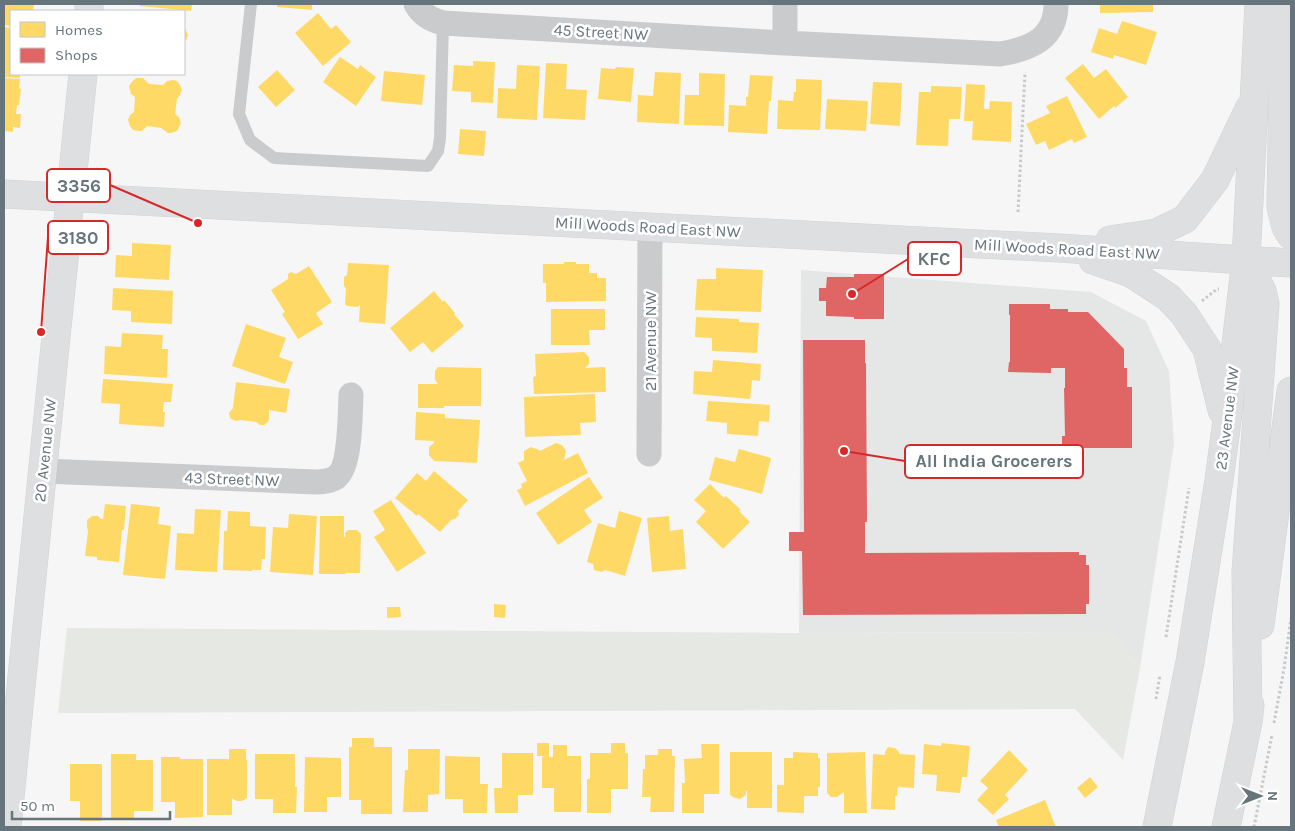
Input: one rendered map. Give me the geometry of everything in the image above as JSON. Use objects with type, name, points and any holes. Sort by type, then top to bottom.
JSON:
[{"type":"main road","name":"23 Avenue NW","points":[[1157,827],[1190,662],[1218,490],[1226,428],[1246,260],[1259,4]]},
{"type":"main road","points":[[1284,4],[1281,207],[1286,227],[1291,235]]},
{"type":"main road","name":"20 Avenue NW","points":[[7,827],[83,75]]},
{"type":"main road","points":[[1059,248],[1156,233],[1185,220],[1215,180],[1255,96]]},
{"type":"main road","name":"Mill Woods Road East NW","points":[[4,194],[1059,248],[1291,263]]},
{"type":"main road","points":[[1059,248],[1132,273],[1173,302],[1184,314],[1208,349],[1226,428]]},
{"type":"main road","points":[[1246,260],[1262,291],[1265,304],[1246,572],[1248,722]]},
{"type":"main road","points":[[1226,827],[1248,722],[1291,391]]},
{"type":"main road","points":[[1281,460],[1291,435]]},
{"type":"street","points":[[785,4],[786,43]]},
{"type":"street","name":"45 Street NW","points":[[418,7],[428,18],[443,23],[1000,54],[1016,51],[1039,41],[1047,33],[1053,21],[1056,4]]},
{"type":"street","name":"21 Avenue NW","points":[[649,454],[650,228]]},
{"type":"street","name":"43 Street NW","points":[[43,471],[326,481],[336,478],[345,464],[351,395]]},
{"type":"lane","points":[[251,4],[239,114],[250,140],[274,158],[428,166],[438,151],[440,138],[443,23]]},
{"type":"path","points":[[1018,212],[1025,72]]},
{"type":"path","points":[[1166,637],[1188,488]]},
{"type":"shaded area","points":[[801,270],[1091,292],[1146,321],[1169,371],[1174,444],[1140,668],[1111,632],[799,633]]},
{"type":"shaded area","points":[[67,628],[799,633],[1111,632],[1140,668],[1123,760],[1075,709],[58,713]]},
{"type":"building: Homes","points":[[4,4],[34,4],[33,10],[10,10],[10,26],[4,25]]},
{"type":"building: Homes","points":[[140,4],[192,4],[191,11],[140,6]]},
{"type":"building: Homes","points":[[277,4],[312,4],[312,10],[277,7]]},
{"type":"building: Homes","points":[[1100,4],[1153,4],[1153,12],[1100,13]]},
{"type":"building: Homes","points":[[318,13],[331,29],[336,25],[351,42],[323,66],[295,33]]},
{"type":"building: Homes","points":[[1122,21],[1157,32],[1146,65],[1114,55],[1113,59],[1091,52],[1099,28],[1117,34]]},
{"type":"building: Homes","points":[[4,27],[10,28],[10,75],[20,75],[20,78],[4,77]]},
{"type":"building: Homes","points":[[185,28],[188,35],[185,42]]},
{"type":"building: Homes","points":[[340,57],[358,69],[360,65],[376,77],[356,106],[323,82]]},
{"type":"building: Homes","points":[[473,61],[495,62],[493,103],[471,102],[471,92],[452,91],[454,65],[473,66]]},
{"type":"building: Homes","points":[[546,63],[567,64],[566,89],[587,90],[585,120],[543,118]]},
{"type":"building: Homes","points":[[1083,64],[1094,78],[1106,69],[1128,97],[1099,119],[1065,78]]},
{"type":"building: Homes","points":[[517,65],[540,66],[537,120],[497,118],[498,88],[516,89]]},
{"type":"building: Homes","points":[[616,67],[634,68],[631,102],[598,99],[601,68],[615,69]]},
{"type":"building: Homes","points":[[277,70],[295,90],[276,107],[258,87]]},
{"type":"building: Homes","points":[[384,71],[425,75],[422,105],[381,101]]},
{"type":"building: Homes","points":[[655,72],[681,73],[679,124],[637,122],[638,95],[653,96]]},
{"type":"building: Homes","points":[[699,73],[725,74],[724,126],[684,125],[685,95],[699,95]]},
{"type":"building: Homes","points":[[750,75],[773,76],[767,134],[728,132],[729,105],[746,106]]},
{"type":"building: Homes","points":[[4,78],[20,79],[19,88],[21,89],[16,114],[21,114],[20,128],[13,127],[13,132],[4,131]]},
{"type":"building: Homes","points":[[136,78],[143,78],[149,84],[163,85],[167,81],[177,81],[182,90],[177,99],[175,114],[179,117],[181,123],[177,131],[168,133],[161,128],[147,126],[142,131],[133,130],[128,120],[134,112],[135,97],[131,94],[129,86]]},
{"type":"building: Homes","points":[[796,79],[822,80],[820,130],[777,129],[778,100],[793,101],[794,92],[796,92]]},
{"type":"building: Homes","points":[[873,82],[902,83],[900,126],[870,124]]},
{"type":"building: Homes","points":[[966,84],[985,85],[984,109],[989,109],[990,101],[1012,102],[1011,142],[972,140],[973,121],[964,121]]},
{"type":"building: Homes","points":[[931,86],[962,87],[960,119],[949,119],[948,146],[916,145],[919,92],[931,92]]},
{"type":"building: Homes","points":[[1067,96],[1087,137],[1074,143],[1072,139],[1049,150],[1045,141],[1036,145],[1026,124],[1050,113],[1046,106]]},
{"type":"building: Homes","points":[[827,99],[868,101],[866,131],[825,129]]},
{"type":"building: Homes","points":[[460,129],[486,131],[484,156],[458,154]]},
{"type":"building: Homes","points":[[132,243],[171,245],[169,280],[115,277],[116,255],[132,256]]},
{"type":"building: Homes","points":[[564,262],[589,264],[589,273],[597,273],[597,278],[606,278],[606,301],[546,302],[543,264],[564,264]]},
{"type":"building: Homes","points":[[348,263],[389,265],[385,324],[359,322],[360,305],[357,307],[345,304],[346,289],[344,277],[347,275]]},
{"type":"building: Homes","points":[[309,266],[332,302],[316,313],[323,324],[298,339],[282,314],[285,312],[271,290],[288,279],[288,274],[291,272],[296,274]]},
{"type":"building: Homes","points":[[716,268],[763,270],[761,312],[695,310],[697,279],[716,279]]},
{"type":"building: Homes","points":[[113,288],[173,291],[172,324],[131,322],[131,311],[112,310]]},
{"type":"building: Homes","points":[[434,291],[443,302],[444,300],[464,326],[432,353],[423,342],[410,352],[390,328]]},
{"type":"building: Homes","points":[[551,309],[605,309],[605,330],[589,330],[590,345],[551,345]]},
{"type":"building: Homes","points":[[696,317],[739,319],[739,322],[759,323],[757,353],[712,351],[712,338],[695,337]]},
{"type":"building: Homes","points":[[246,324],[286,338],[279,357],[293,362],[285,384],[232,366]]},
{"type":"building: Homes","points":[[122,333],[163,335],[162,349],[168,349],[167,378],[104,374],[105,346],[121,347]]},
{"type":"building: Homes","points":[[584,352],[589,357],[589,364],[585,368],[605,367],[606,392],[534,394],[533,377],[536,376],[535,354]]},
{"type":"building: Homes","points":[[713,360],[761,364],[760,381],[752,380],[750,399],[693,394],[694,371],[712,372]]},
{"type":"building: Homes","points":[[438,367],[481,368],[481,406],[418,408],[418,384],[438,384],[435,380],[435,371]]},
{"type":"building: Homes","points":[[103,379],[173,384],[171,402],[164,402],[164,427],[119,424],[120,404],[101,403]]},
{"type":"building: Homes","points":[[236,382],[290,389],[286,413],[269,410],[268,422],[264,425],[256,422],[233,420],[230,418],[229,413],[233,408]]},
{"type":"building: Homes","points":[[595,394],[596,422],[580,423],[581,435],[525,437],[524,397]]},
{"type":"building: Homes","points":[[708,401],[770,405],[769,422],[759,421],[758,436],[727,434],[727,423],[706,421]]},
{"type":"building: Homes","points":[[416,412],[445,414],[445,418],[480,420],[477,463],[434,461],[429,455],[429,447],[434,441],[415,440]]},
{"type":"building: Homes","points":[[556,443],[562,445],[566,451],[564,460],[578,453],[588,473],[525,506],[517,490],[522,488],[521,484],[527,481],[518,463],[524,460],[524,451],[531,447],[540,451]]},
{"type":"building: Homes","points":[[739,449],[771,458],[762,494],[709,480],[715,457],[735,462]]},
{"type":"building: Homes","points":[[434,471],[468,500],[458,511],[459,515],[451,520],[440,532],[395,498],[417,473],[426,481]]},
{"type":"building: Homes","points":[[589,477],[603,498],[584,510],[592,522],[558,545],[536,513]]},
{"type":"building: Homes","points":[[710,484],[724,498],[726,496],[741,510],[739,511],[750,522],[723,549],[696,522],[706,511],[694,500]]},
{"type":"building: Homes","points":[[391,500],[426,553],[397,572],[374,537],[385,530],[373,511]]},
{"type":"building: Homes","points":[[105,504],[126,506],[119,562],[97,560],[97,557],[85,556],[88,531],[87,520],[92,516],[98,516],[103,519]]},
{"type":"building: Homes","points":[[131,504],[160,507],[158,524],[171,526],[165,579],[123,575]]},
{"type":"building: Homes","points":[[195,509],[221,510],[217,572],[175,570],[177,533],[194,534]]},
{"type":"building: Homes","points":[[228,511],[250,512],[250,526],[266,527],[265,559],[262,559],[261,570],[223,570],[224,531],[227,531]]},
{"type":"building: Homes","points":[[619,511],[642,518],[625,576],[605,570],[601,572],[594,570],[593,564],[587,562],[598,523],[615,528]]},
{"type":"building: Homes","points":[[289,514],[317,516],[313,575],[270,572],[273,527],[288,528]]},
{"type":"building: Homes","points":[[320,516],[344,516],[344,537],[348,530],[357,530],[361,534],[360,573],[319,574]]},
{"type":"building: Homes","points":[[669,516],[670,531],[683,529],[686,569],[652,572],[647,518]]},
{"type":"building: Homes","points":[[494,604],[506,605],[505,618],[494,617]]},
{"type":"building: Homes","points":[[387,607],[400,607],[401,617],[387,618]]},
{"type":"building: Homes","points":[[352,738],[374,738],[374,747],[392,747],[392,814],[361,814],[361,800],[349,800],[349,747],[352,747]]},
{"type":"building: Homes","points":[[537,743],[549,743],[549,757],[553,757],[553,745],[567,745],[567,756],[581,756],[581,812],[554,812],[554,788],[542,788],[542,757],[544,756],[537,756]]},
{"type":"building: Homes","points":[[611,743],[625,743],[625,753],[628,753],[628,789],[611,789],[611,813],[587,813],[587,779],[590,779],[590,753],[611,753]]},
{"type":"building: Homes","points":[[942,743],[970,746],[967,777],[962,777],[960,793],[936,791],[937,775],[922,774],[924,744],[941,746]]},
{"type":"building: Homes","points":[[701,744],[719,744],[719,794],[704,794],[704,813],[682,813],[682,783],[685,783],[684,759],[702,758]]},
{"type":"building: Homes","points":[[888,747],[895,748],[899,754],[915,755],[914,788],[898,787],[897,796],[895,796],[895,810],[871,809],[873,754],[885,755]]},
{"type":"building: Homes","points":[[229,749],[246,749],[247,798],[237,801],[232,798],[232,815],[207,815],[207,759],[229,759]]},
{"type":"building: Homes","points":[[408,749],[440,749],[439,794],[428,795],[428,812],[403,812],[405,770],[408,770]]},
{"type":"building: Homes","points":[[658,749],[672,749],[672,756],[675,756],[674,812],[650,812],[651,797],[642,797],[645,755],[658,755]]},
{"type":"building: Homes","points":[[1009,750],[1028,770],[1005,795],[1009,799],[993,815],[977,800],[988,788],[980,781]]},
{"type":"building: Homes","points":[[730,752],[772,752],[772,808],[747,808],[747,791],[746,795],[740,799],[730,795]]},
{"type":"building: Homes","points":[[793,752],[818,753],[818,758],[820,758],[820,787],[818,787],[818,796],[804,796],[804,813],[777,812],[777,785],[784,785],[784,758],[793,758]]},
{"type":"building: Homes","points":[[865,752],[867,813],[844,813],[844,792],[837,797],[831,797],[827,793],[827,753]]},
{"type":"building: Homes","points":[[502,753],[533,753],[533,795],[518,795],[518,813],[495,813],[494,788],[502,788]]},
{"type":"building: Homes","points":[[111,754],[136,754],[136,760],[153,760],[153,811],[134,811],[134,820],[111,820]]},
{"type":"building: Homes","points":[[255,754],[295,754],[296,813],[273,813],[273,799],[255,799]]},
{"type":"building: Homes","points":[[445,756],[480,757],[480,784],[488,784],[487,813],[463,813],[463,799],[445,799]]},
{"type":"building: Homes","points":[[161,757],[203,759],[203,817],[175,818],[175,802],[161,802]]},
{"type":"building: Homes","points":[[305,757],[341,758],[341,797],[327,797],[327,812],[304,812]]},
{"type":"building: Homes","points":[[70,764],[102,764],[102,821],[80,821],[80,801],[70,801]]},
{"type":"building: Homes","points":[[1090,777],[1098,787],[1085,798],[1077,788]]},
{"type":"building: Homes","points":[[1045,800],[1056,827],[999,827],[996,820]]},
{"type":"building: Shops","points":[[854,274],[884,274],[884,319],[854,319],[854,317],[826,316],[826,301],[819,301],[819,288],[826,288],[827,277],[854,277]]},
{"type":"building: Shops","points":[[1009,304],[1050,304],[1050,309],[1068,309],[1068,312],[1088,312],[1124,349],[1127,387],[1132,387],[1132,448],[1062,448],[1062,436],[1065,436],[1065,368],[1051,368],[1051,373],[1008,372],[1010,362]]},
{"type":"building: Shops","points":[[803,340],[865,340],[867,522],[865,522],[865,553],[1079,552],[1079,555],[1086,555],[1086,565],[1089,565],[1089,604],[1086,604],[1086,614],[803,615],[802,551],[789,551],[789,532],[804,532]]},
{"type":"place","name":"3356","points":[[198,223]]},
{"type":"place","name":"KFC","points":[[852,294]]},
{"type":"place","name":"3180","points":[[41,332]]},
{"type":"place","name":"All India Grocerers","points":[[844,451]]}]
